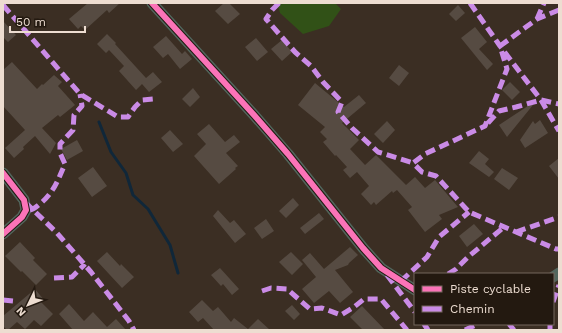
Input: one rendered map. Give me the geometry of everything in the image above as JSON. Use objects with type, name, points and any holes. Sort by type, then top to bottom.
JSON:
[{"type":"street","points":[[152,3],[288,154],[363,248],[381,268],[414,289]]},
{"type":"street","points":[[3,173],[24,200],[26,210],[22,217],[3,234]]},
{"type":"green space","points":[[277,3],[335,3],[341,9],[329,26],[303,34],[280,13]]},
{"type":"building","points":[[88,3],[120,3],[109,13],[107,10],[85,30],[81,26],[78,29],[69,19]]},
{"type":"building","points":[[224,3],[229,3],[240,14],[228,24],[215,11]]},
{"type":"building","points":[[458,5],[465,13],[456,21],[449,14]]},
{"type":"building","points":[[3,21],[16,35],[8,42],[3,37]]},
{"type":"building","points":[[475,27],[487,42],[479,49],[493,64],[487,70],[461,38]]},
{"type":"building","points":[[107,34],[146,78],[153,72],[162,82],[149,92],[142,84],[136,90],[119,71],[124,66],[109,50],[106,53],[97,44]]},
{"type":"building","points":[[166,36],[182,54],[185,51],[192,59],[180,69],[168,54],[163,58],[153,47]]},
{"type":"building","points":[[256,38],[268,52],[257,61],[245,47]]},
{"type":"building","points":[[282,40],[292,52],[282,61],[271,49]]},
{"type":"building","points":[[12,62],[37,89],[54,75],[62,82],[58,86],[75,105],[60,117],[58,115],[42,128],[56,143],[50,154],[35,136],[14,158],[5,148],[25,130],[3,106],[3,70]]},
{"type":"building","points":[[399,65],[409,73],[399,86],[389,78]]},
{"type":"building","points":[[510,82],[520,92],[512,100],[502,90]]},
{"type":"building","points":[[315,83],[344,107],[359,95],[366,103],[342,123],[359,140],[350,149],[365,165],[376,155],[406,185],[415,177],[425,188],[435,180],[458,207],[439,215],[442,219],[425,232],[408,210],[412,207],[397,190],[393,193],[392,191],[376,205],[374,202],[371,205],[361,194],[369,186],[357,172],[350,178],[343,170],[347,167],[323,142],[327,139],[320,132],[325,127],[298,105]]},
{"type":"building","points":[[193,88],[200,97],[190,107],[182,99]]},
{"type":"building","points":[[531,104],[533,105],[507,137],[499,125]]},
{"type":"building","points":[[540,120],[548,133],[525,148],[520,140],[533,121],[535,124]]},
{"type":"building","points":[[387,121],[395,130],[383,143],[374,134]]},
{"type":"building","points":[[209,124],[225,142],[234,135],[240,142],[226,153],[238,166],[219,184],[194,156],[206,144],[197,134]]},
{"type":"building","points":[[170,130],[183,144],[173,152],[161,138]]},
{"type":"building","points":[[77,140],[83,151],[67,160],[61,149]]},
{"type":"building","points":[[479,151],[489,159],[485,164],[494,172],[489,177],[469,163]]},
{"type":"building","points":[[559,158],[559,179],[549,166]]},
{"type":"building","points":[[93,167],[107,186],[92,197],[78,178]]},
{"type":"building","points":[[502,168],[518,178],[509,190],[494,179]]},
{"type":"building","points":[[293,198],[299,205],[286,218],[279,211]]},
{"type":"building","points":[[218,210],[230,223],[234,220],[246,234],[235,243],[213,216]]},
{"type":"building","points":[[319,213],[324,219],[305,234],[300,228]]},
{"type":"building","points":[[266,219],[274,231],[262,239],[254,228]]},
{"type":"building","points":[[474,224],[483,234],[467,247],[459,236]]},
{"type":"building","points":[[20,242],[35,258],[33,260],[47,274],[36,285],[5,256]]},
{"type":"building","points":[[350,247],[358,255],[348,265],[335,270],[353,292],[340,303],[329,291],[314,303],[302,289],[316,277],[302,260],[310,253],[324,269]]},
{"type":"building","points":[[107,252],[120,266],[121,264],[134,277],[122,288],[97,261]]},
{"type":"building","points":[[291,252],[303,264],[292,275],[279,262]]},
{"type":"building","points":[[220,268],[239,289],[232,295],[223,284],[221,286],[211,275]]},
{"type":"building","points":[[35,289],[44,300],[41,302],[53,314],[41,326],[34,320],[25,329],[17,322],[7,330],[3,326],[3,316]]},
{"type":"building","points":[[202,300],[213,311],[218,307],[231,322],[234,318],[248,329],[258,319],[270,330],[214,330],[203,318],[198,322],[189,312]]},
{"type":"building","points":[[69,304],[84,321],[93,312],[107,327],[116,319],[126,330],[73,330],[59,314]]},
{"type":"building","points":[[292,305],[300,314],[294,320],[285,311]]},
{"type":"building","points":[[362,306],[385,330],[363,330],[350,317]]},
{"type":"waterway","points":[[99,122],[111,152],[126,173],[133,195],[148,209],[170,245],[178,273]]},
{"type":"marked path","points":[[279,3],[266,19],[295,52],[311,66],[323,82],[342,102],[338,112],[352,128],[378,152],[413,163]]},
{"type":"marked path","points":[[470,3],[541,100],[559,131]]},
{"type":"marked path","points":[[537,19],[544,3]]},
{"type":"marked path","points":[[3,5],[80,94],[118,117],[128,117],[142,100],[154,99]]},
{"type":"marked path","points":[[559,10],[537,19],[500,46],[507,69],[485,126],[425,154],[413,163],[422,172],[436,176],[469,212],[559,249]]},
{"type":"marked path","points":[[30,210],[36,207],[49,195],[65,164],[60,153],[60,144],[73,130],[74,115],[82,106],[80,94]]},
{"type":"marked path","points":[[488,123],[499,111],[541,100],[559,104]]},
{"type":"marked path","points":[[25,202],[57,233],[91,272],[129,321],[134,330]]},
{"type":"marked path","points":[[401,281],[427,257],[439,237],[469,212]]},
{"type":"marked path","points":[[516,232],[559,217]]},
{"type":"marked path","points":[[450,273],[504,227]]},
{"type":"marked path","points":[[54,278],[72,277],[85,264]]},
{"type":"marked path","points":[[387,275],[414,311]]},
{"type":"marked path","points":[[554,299],[559,285]]},
{"type":"marked path","points":[[262,291],[271,288],[287,289],[310,309],[322,308],[341,315],[364,299],[381,299],[407,330]]},
{"type":"marked path","points":[[3,300],[14,301]]},
{"type":"marked path","points":[[425,325],[428,330]]},
{"type":"marked path","points":[[465,330],[476,325]]},
{"type":"marked path","points":[[510,325],[514,330]]},
{"type":"cycle path","points":[[152,3],[288,154],[363,248],[381,268],[414,289]]},
{"type":"cycle path","points":[[3,173],[24,200],[26,210],[22,217],[3,234]]}]
